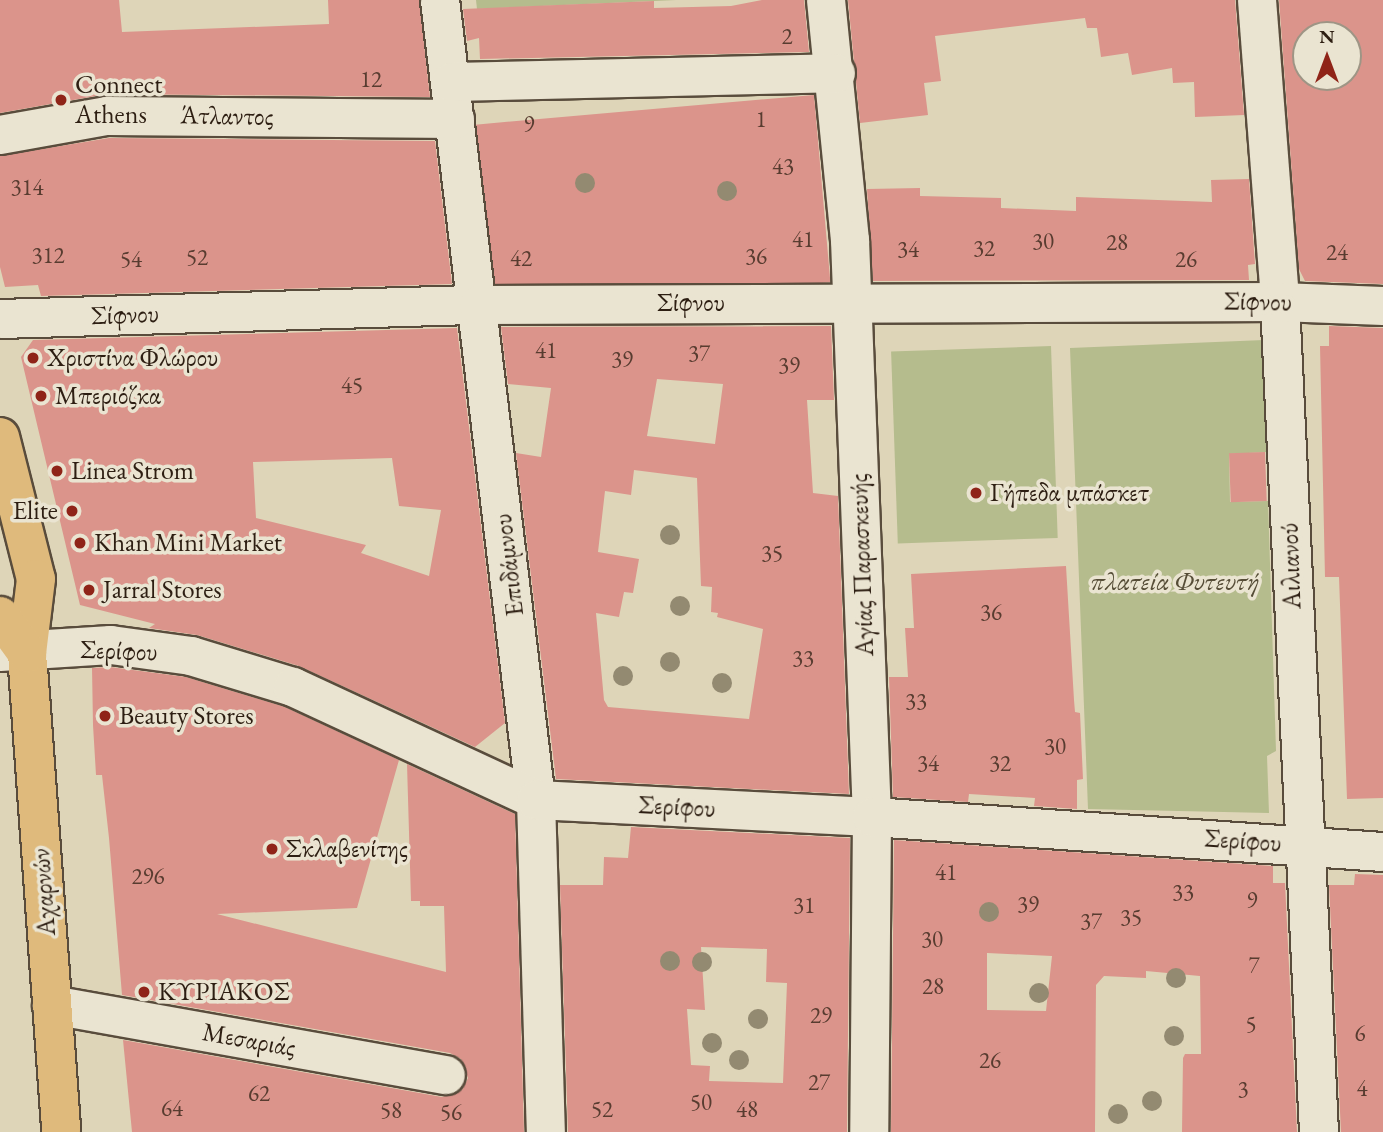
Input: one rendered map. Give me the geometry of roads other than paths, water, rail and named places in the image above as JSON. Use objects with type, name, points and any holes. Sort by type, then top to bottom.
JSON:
[{"type":"main road","name":"Αχαρνών","points":[[0,437],[36,579],[13,652],[52,1005],[61,1132]]},
{"type":"main road","points":[[0,616],[13,652]]},
{"type":"street","name":"Επιδάμνου","points":[[440,0],[479,305],[536,800],[545,1132]]},
{"type":"street","name":"Αγίας Παρασκευής","points":[[826,0],[836,73],[850,240],[872,817],[869,1132]]},
{"type":"street","name":"Αιλιανού","points":[[1257,0],[1280,302],[1303,845],[1319,1132]]},
{"type":"street","points":[[451,82],[836,73]]},
{"type":"street","name":"Άτλαντος","points":[[0,135],[107,116],[455,119]]},
{"type":"street","name":"Σίφνου","points":[[0,319],[479,305],[1280,302],[1383,306]]},
{"type":"street","name":"Σερίφου","points":[[13,652],[111,645],[191,656],[293,687],[536,800],[872,817],[1383,852]]},
{"type":"street","name":"Μεσαριάς","points":[[52,1005],[446,1075]]},
{"type":"place","name":"Connect Athens","points":[[61,100]]},
{"type":"place","name":"Χριστίνα Φλώρου","points":[[33,358]]},
{"type":"place","name":"Μπεριόζκα","points":[[41,396]]},
{"type":"place","name":"Linea Strom","points":[[57,471]]},
{"type":"place","name":"Γήπεδα μπάσκετ","points":[[976,493]]},
{"type":"place","name":"Elite","points":[[72,511]]},
{"type":"place","name":"Khan Mini Market","points":[[80,543]]},
{"type":"place","name":"Jarral Stores","points":[[89,590]]},
{"type":"place","name":"Beauty Stores","points":[[105,716]]},
{"type":"place","name":"Σκλαβενίτης","points":[[272,849]]},
{"type":"place","name":"ΚΥΡΙΑΚΟΣ","points":[[144,992]]},
{"type":"park label","name":"πλατεία Φυτευτή","points":[[1175,582]]}]
